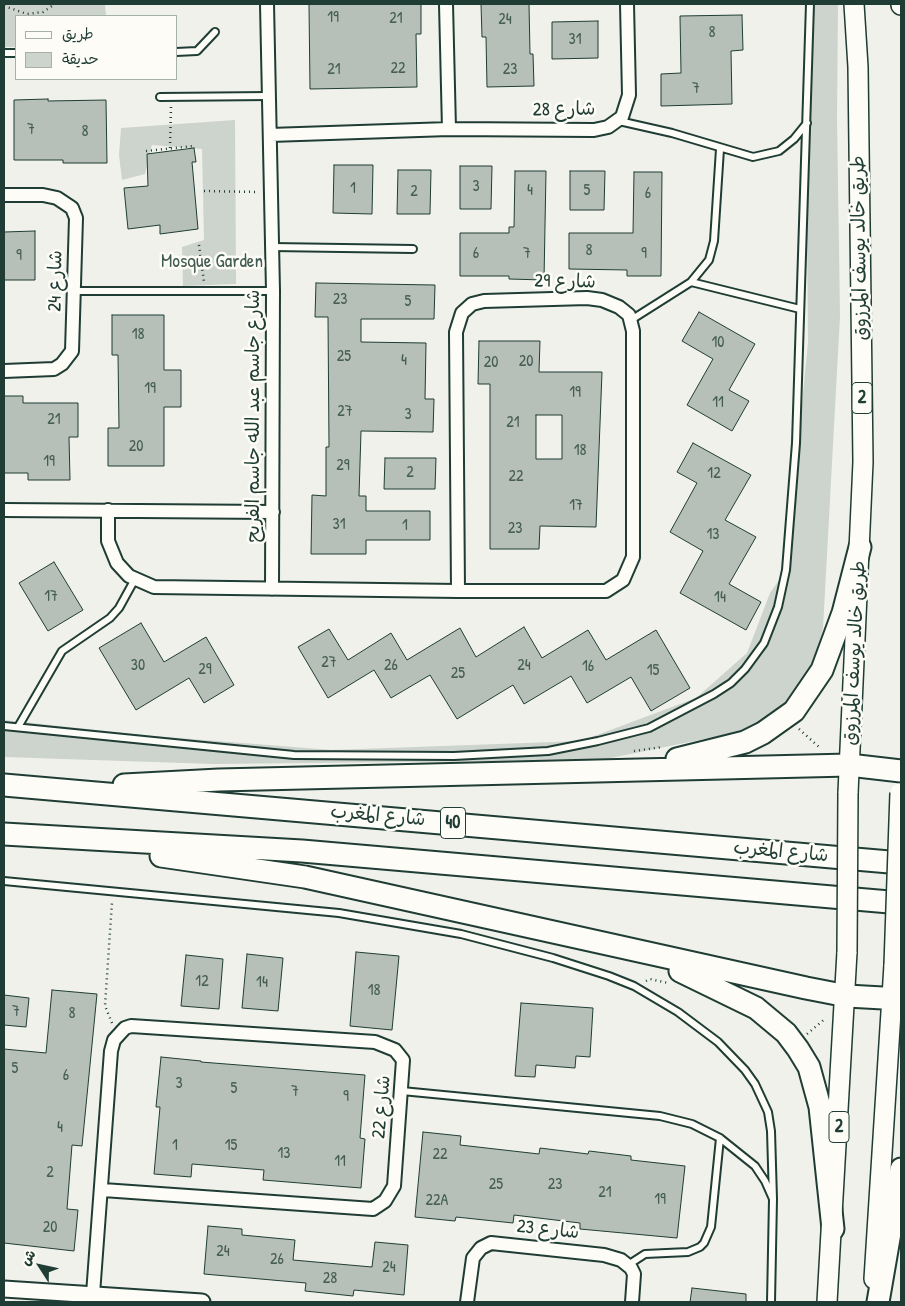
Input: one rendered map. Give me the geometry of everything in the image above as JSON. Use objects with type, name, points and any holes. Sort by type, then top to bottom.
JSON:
[{"type":"highway","points":[[618,770],[730,747],[763,733],[794,711],[822,670],[843,613],[860,546]]},
{"type":"highway","points":[[49,790],[218,780],[618,770],[849,765],[901,771]]},
{"type":"highway","name":"شارع المغرب","points":[[4,786],[324,811],[901,863]]},
{"type":"highway","name":"40","points":[[4,834],[312,852],[901,903]]},
{"type":"highway","points":[[25,835],[305,877],[515,922],[631,951],[846,996],[896,999]]},
{"type":"highway","points":[[631,951],[710,984],[756,1008],[786,1034],[798,1049],[809,1067],[820,1107],[833,1229]]},
{"type":"highway","points":[[878,1302],[901,1169]]},
{"type":"main road","name":"طريق خالد يوسف المرزوق","points":[[827,1302],[846,996],[848,793],[863,462],[858,67],[854,4]]},
{"type":"main road","points":[[873,1302],[896,999],[894,965],[901,786]]},
{"type":"street","name":"شارع جاسم عبد الله جاسم الفريح","points":[[266,4],[272,192],[272,589]]},
{"type":"street","points":[[446,4],[449,129]]},
{"type":"street","name":"شارع 28","points":[[270,135],[449,129],[594,130],[608,127],[619,121],[625,110],[630,88],[627,4]]},
{"type":"street","name":"شارع 24","points":[[4,195],[51,196],[62,200],[72,208],[76,218],[74,344],[70,356],[62,364],[49,370],[4,371]]},
{"type":"street","name":"شارع 29","points":[[458,592],[456,332],[462,313],[472,304],[484,301],[587,298],[602,300],[620,307],[631,320]]},
{"type":"street","points":[[108,510],[110,550],[123,570],[135,579],[148,585],[164,588],[458,592],[606,591],[618,585],[628,572],[632,557],[633,331],[631,320]]},
{"type":"street","points":[[4,510],[273,512]]},
{"type":"street","name":"شارع 22","points":[[103,1190],[373,1210],[385,1201],[394,1186],[403,1060],[395,1050],[380,1043],[131,1026],[124,1028],[117,1035]]},
{"type":"street","points":[[93,1294],[103,1190],[111,1051],[117,1035]]},
{"type":"street","name":"شارع 23","points":[[467,1302],[474,1258],[481,1248],[491,1243],[604,1256],[628,1265]]},
{"type":"street","points":[[628,1265],[634,1274],[632,1302]]},
{"type":"street","points":[[4,1289],[202,1302]]},
{"type":"lane","points":[[4,726],[294,754],[454,756],[548,751],[590,743],[649,728],[714,694],[745,669],[764,642],[778,607],[783,585],[796,443],[810,4]]},
{"type":"lane","points":[[178,52],[197,51],[215,32]]},
{"type":"lane","points":[[160,97],[269,96]]},
{"type":"lane","points":[[619,121],[672,133],[720,149],[753,157],[771,154],[794,139],[807,124]]},
{"type":"lane","points":[[631,320],[691,282],[705,267],[712,251],[720,149]]},
{"type":"lane","points":[[272,247],[413,249]]},
{"type":"lane","points":[[691,282],[800,309]]},
{"type":"lane","points":[[76,291],[273,291]]},
{"type":"lane","points":[[18,727],[62,651],[110,618],[119,608],[135,579]]},
{"type":"lane","points":[[4,881],[339,913],[461,934],[583,966],[634,986],[678,1012],[718,1042],[735,1057],[763,1098],[769,1121],[773,1199],[770,1302]]},
{"type":"lane","points":[[402,1091],[660,1116],[692,1124],[720,1138],[755,1166],[765,1181],[773,1199]]},
{"type":"lane","points":[[628,1265],[639,1257],[652,1253],[695,1250],[706,1239],[711,1227],[720,1138]]},
{"type":"path","points":[[4,6],[28,14],[44,12],[55,4]]},
{"type":"path","points":[[170,148],[171,97]]},
{"type":"path","points":[[146,151],[194,146]]},
{"type":"path","points":[[204,191],[272,192]]},
{"type":"path","points":[[199,245],[206,291]]},
{"type":"path","points":[[113,891],[105,1006],[117,1035]]},
{"type":"green space","points":[[4,4],[105,4],[106,15],[15,15],[15,47],[4,47]]},
{"type":"green space","points":[[805,4],[838,4],[837,119],[840,316],[823,628],[808,684],[773,725],[601,760],[213,764],[4,757],[4,720],[153,736],[332,750],[581,741],[696,698],[747,653],[770,593],[786,570],[808,342]]},
{"type":"green space","name":"Mosque Garden","points":[[235,120],[236,284],[183,286],[182,247],[204,240],[202,149],[152,145],[145,174],[122,180],[119,155],[121,128]]},
{"type":"building","points":[[309,4],[421,4],[421,34],[416,34],[417,87],[310,89]]},
{"type":"building","points":[[481,4],[529,4],[530,54],[533,54],[534,86],[487,87],[486,37],[482,37]]},
{"type":"building","points":[[742,15],[743,50],[731,51],[732,104],[661,106],[661,74],[681,73],[680,16]]},
{"type":"building","points":[[598,21],[598,58],[552,59],[552,22]]},
{"type":"building","points":[[48,99],[48,101],[106,100],[107,163],[63,163],[63,160],[14,160],[14,100]]},
{"type":"building","points":[[194,148],[196,162],[192,162],[198,229],[160,234],[160,225],[128,229],[124,188],[148,186],[147,154]]},
{"type":"building","points":[[334,165],[373,165],[372,214],[333,213]]},
{"type":"building","points":[[460,166],[492,166],[491,209],[460,209]]},
{"type":"building","points":[[398,170],[431,170],[430,214],[397,214]]},
{"type":"building","points":[[515,171],[546,171],[544,280],[509,279],[509,276],[460,276],[460,233],[509,233],[509,227],[514,227]]},
{"type":"building","points":[[570,171],[605,171],[604,210],[570,210]]},
{"type":"building","points":[[634,172],[662,172],[661,276],[627,276],[627,270],[569,269],[569,233],[633,233]]},
{"type":"building","points":[[35,231],[35,280],[4,280],[4,232]]},
{"type":"building","points":[[316,283],[435,285],[434,319],[361,319],[361,342],[426,343],[425,399],[434,399],[433,432],[361,431],[359,496],[366,496],[366,511],[430,511],[430,540],[366,540],[366,554],[311,554],[312,495],[326,496],[326,447],[329,447],[328,317],[315,317]]},
{"type":"building","points":[[699,312],[755,344],[729,390],[749,401],[732,431],[687,405],[713,359],[682,341]]},
{"type":"building","points":[[112,315],[164,315],[164,370],[181,370],[181,407],[164,407],[164,466],[108,466],[108,428],[119,428],[118,355],[112,355]]},
{"type":"building","points":[[479,341],[540,341],[539,372],[602,372],[596,527],[540,526],[539,549],[490,549],[490,384],[478,384]],"holes":[[[536,415],[562,415],[562,459],[536,459]]]},
{"type":"building","points":[[4,396],[23,396],[23,403],[78,403],[78,437],[69,437],[70,480],[28,480],[28,473],[4,473]]},
{"type":"building","points":[[693,443],[751,475],[725,520],[756,537],[729,584],[761,602],[746,630],[680,593],[703,551],[670,532],[697,483],[677,472]]},
{"type":"building","points":[[385,458],[436,458],[435,489],[384,489]]},
{"type":"building","points":[[54,562],[83,610],[48,631],[19,583]]},
{"type":"building","points":[[141,623],[164,662],[206,637],[234,685],[204,703],[189,678],[136,710],[99,648]]},
{"type":"building","points":[[524,627],[542,658],[588,630],[606,660],[656,630],[690,688],[651,711],[631,677],[587,703],[571,676],[524,704],[513,685],[457,719],[430,675],[391,698],[374,670],[328,698],[298,647],[329,629],[348,660],[391,633],[407,660],[460,628],[476,657]]},
{"type":"building","points":[[356,952],[399,956],[392,1030],[350,1026]]},
{"type":"building","points":[[247,954],[283,958],[278,1011],[242,1008]]},
{"type":"building","points":[[186,955],[223,959],[219,1009],[181,1006]]},
{"type":"building","points":[[52,990],[97,994],[82,1146],[72,1145],[67,1209],[78,1210],[74,1251],[4,1243],[4,1049],[46,1053]]},
{"type":"building","points":[[4,995],[29,998],[26,1027],[4,1025]]},
{"type":"building","points":[[521,1003],[593,1008],[590,1057],[576,1056],[575,1068],[536,1065],[535,1077],[515,1076]]},
{"type":"building","points":[[161,1057],[365,1075],[360,1138],[365,1139],[361,1188],[263,1180],[264,1170],[192,1164],[191,1177],[154,1174],[160,1107],[156,1107]]},
{"type":"building","points":[[423,1132],[461,1136],[460,1145],[539,1154],[540,1148],[588,1154],[589,1151],[631,1156],[631,1160],[685,1166],[677,1238],[580,1229],[580,1223],[514,1215],[513,1223],[456,1217],[455,1221],[415,1217]]},
{"type":"building","points":[[208,1226],[242,1229],[242,1235],[295,1240],[293,1260],[372,1267],[375,1242],[408,1245],[404,1295],[354,1290],[353,1296],[305,1291],[306,1283],[204,1274]]},
{"type":"building","points":[[692,1288],[746,1294],[746,1302],[690,1302]]}]
